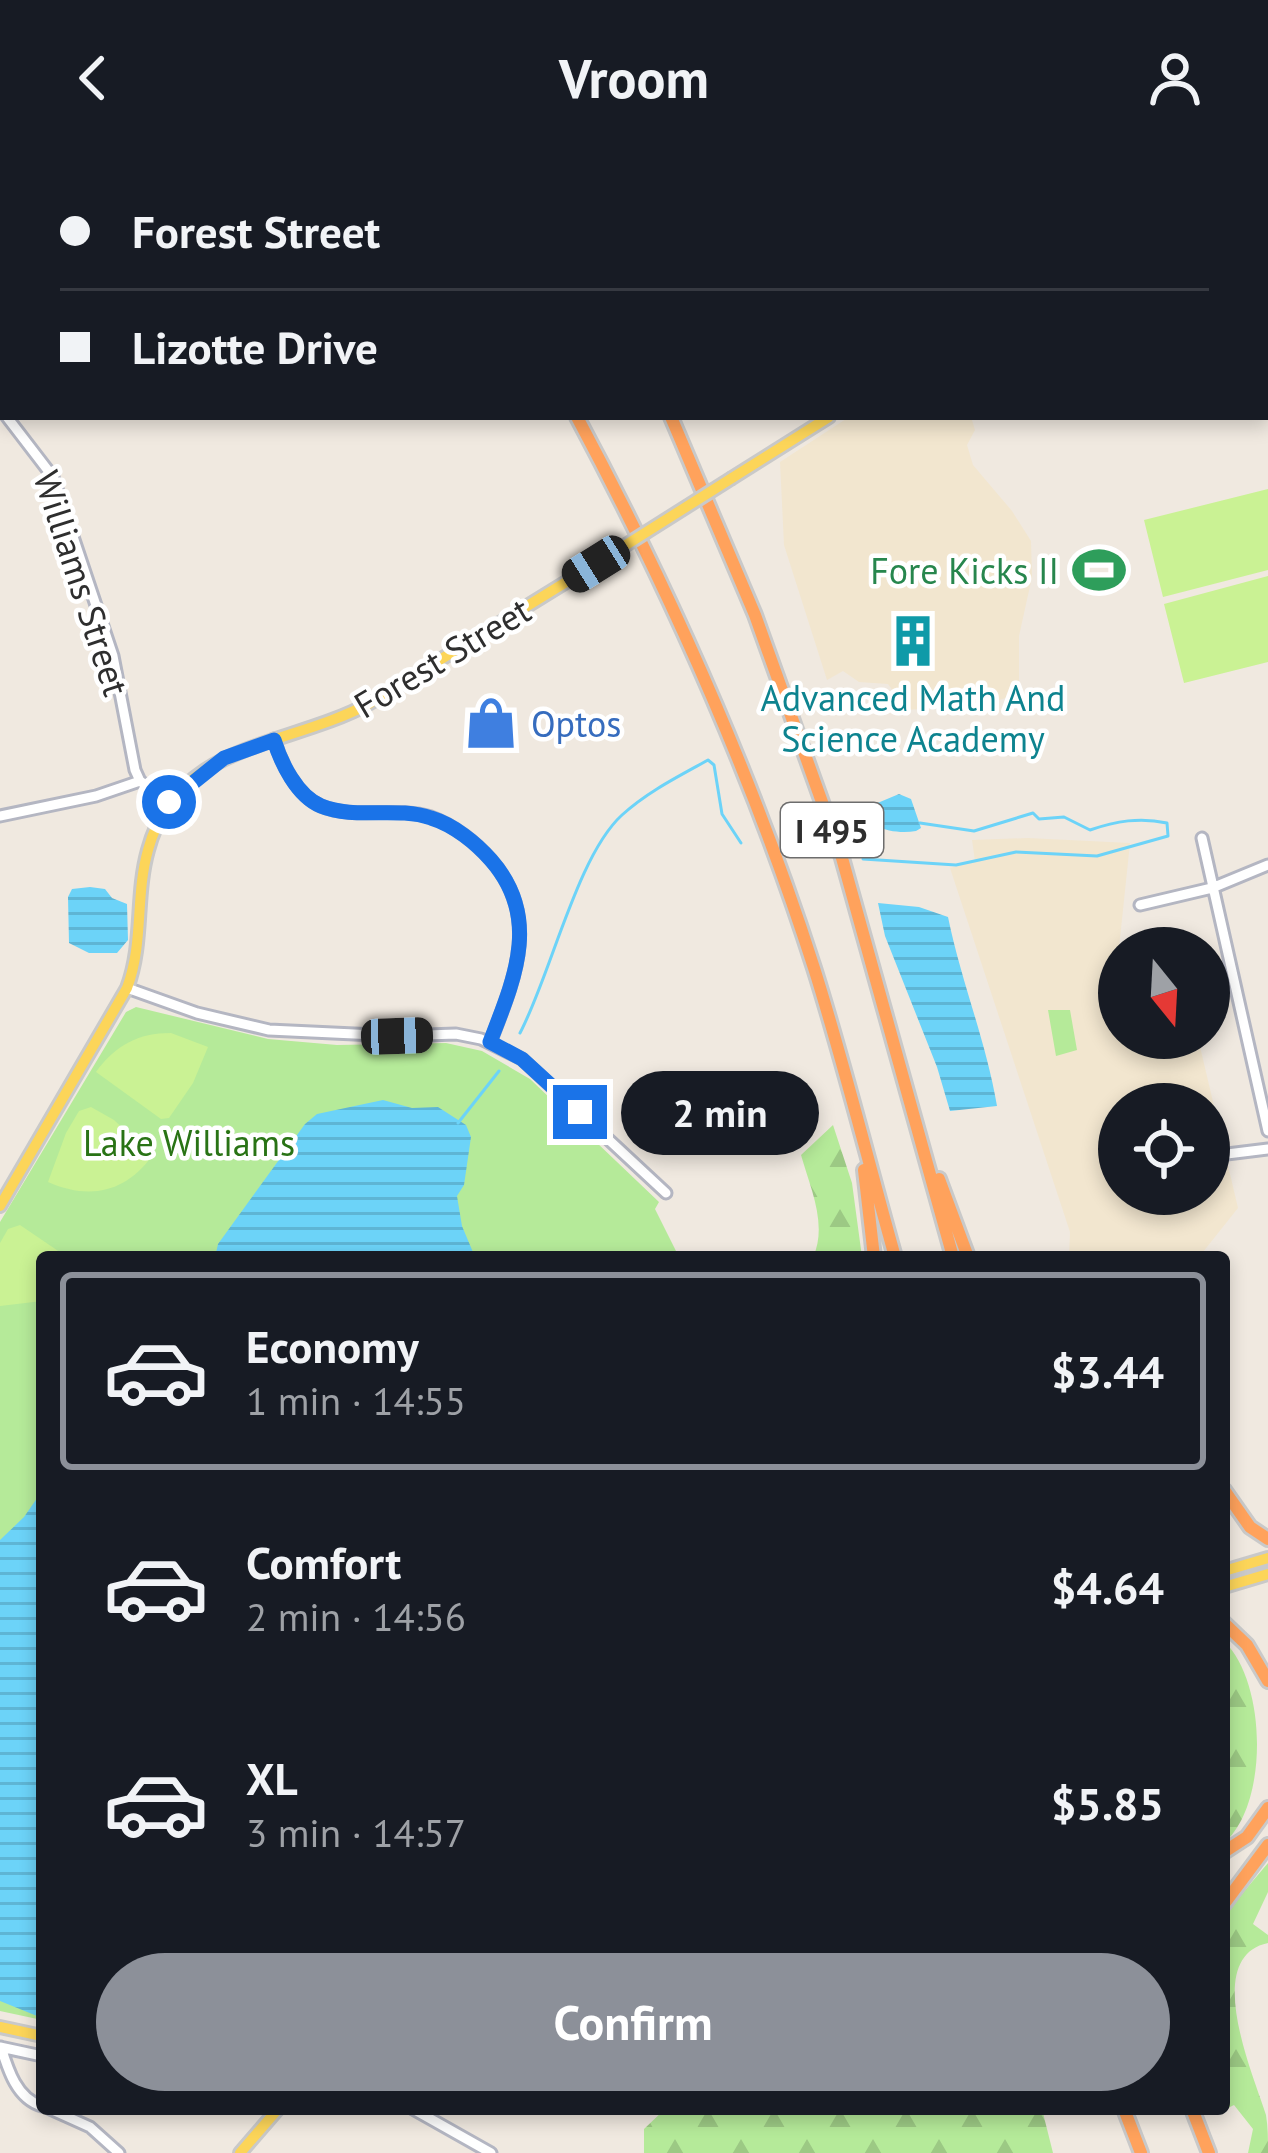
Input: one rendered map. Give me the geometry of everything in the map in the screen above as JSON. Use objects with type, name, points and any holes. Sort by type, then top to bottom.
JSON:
[{"type":"highway","name":"I 495","points":[[579,420],[657,573],[743,773],[814,969],[893,1251]]},
{"type":"highway","name":"I 495","points":[[672,420],[755,615],[830,822],[951,1251]]},
{"type":"highway","points":[[897,1055],[966,1251]]},
{"type":"highway","points":[[857,1121],[873,1251]]},
{"type":"highway","points":[[1230,1499],[1250,1527],[1268,1539]]},
{"type":"highway","points":[[1230,1629],[1268,1681]]},
{"type":"highway","points":[[1230,1848],[1247,1837],[1268,1808]]},
{"type":"highway","points":[[1230,1896],[1268,1845]]},
{"type":"highway","points":[[1131,2115],[1145,2153]]},
{"type":"highway","points":[[1197,2115],[1209,2153]]},
{"type":"main road","name":"Forest Street","points":[[169,802],[224,758],[364,706],[732,478],[814,421]]},
{"type":"main road","points":[[0,1206],[127,988],[137,952],[148,848],[169,802]]},
{"type":"main road","points":[[1230,1569],[1268,1558]]},
{"type":"main road","points":[[1230,1585],[1268,1574]]},
{"type":"main road","points":[[0,2026],[36,2035]]},
{"type":"main road","points":[[240,2153],[273,2115]]},
{"type":"street","name":"Williams Street","points":[[8,420],[42,458],[62,500],[117,669],[140,781]]},
{"type":"street","points":[[274,740],[298,786],[320,806],[433,818],[470,840],[498,868],[516,903],[521,945],[518,970],[490,1042]]},
{"type":"street","points":[[0,816],[96,796],[140,781],[169,802]]},
{"type":"street","points":[[1202,838],[1257,1053],[1268,1131]]},
{"type":"street","points":[[1141,904],[1213,887],[1268,865]]},
{"type":"street","points":[[127,988],[197,1013],[269,1030],[456,1034],[490,1042],[522,1059],[666,1193]]},
{"type":"street","points":[[1230,1153],[1268,1148]]},
{"type":"street","points":[[0,2047],[36,2055]]},
{"type":"street","points":[[0,2047],[24,2096],[36,2103]]},
{"type":"street","points":[[63,2115],[91,2127],[119,2153]]},
{"type":"street","points":[[424,2115],[491,2153]]},
{"type":"shaded area","points":[[844,420],[972,420],[975,430],[967,445],[973,465],[1031,541],[1032,577],[1019,636],[1019,694],[986,704],[893,711],[893,691],[888,684],[859,682],[843,671],[827,680],[784,545],[780,462]]},
{"type":"shaded area","points":[[972,840],[1130,843],[1121,927],[1098,927],[1098,1059],[1203,1059],[1209,1083],[1098,1083],[1098,1215],[1230,1215],[1230,1174],[1238,1208],[1204,1251],[1069,1251],[1070,1232],[950,868],[975,861]]},
{"type":"green space","points":[[1268,489],[1268,570],[1163,597],[1144,520]]},
{"type":"green space","points":[[1268,576],[1268,662],[1184,683],[1164,604]]},
{"type":"green space","name":"Lake Williams","points":[[136,1007],[268,1039],[337,1045],[446,1043],[482,1051],[530,1079],[659,1202],[655,1209],[676,1251],[36,1251],[36,2019],[0,2011],[0,1222],[126,1012]]},
{"type":"green space","points":[[1048,1010],[1070,1010],[1077,1050],[1056,1056]]},
{"type":"green space","points":[[171,1033],[208,1047],[193,1083],[169,1118],[161,1119],[96,1072],[129,1042]]},
{"type":"green space","points":[[91,1107],[114,1120],[152,1156],[130,1178],[105,1190],[78,1191],[48,1182],[66,1133],[79,1111]]},
{"type":"green space","points":[[833,1125],[852,1183],[861,1251],[815,1251],[818,1219],[801,1155]]},
{"type":"green space","points":[[20,1225],[58,1251],[36,1251],[36,1302],[0,1306],[0,1243],[8,1229]]},
{"type":"green space","points":[[1230,1650],[1249,1686],[1257,1744],[1249,1802],[1230,1835]]},
{"type":"green space","points":[[1268,1863],[1268,1892],[1253,1924],[1268,1935],[1268,1943],[1248,1953],[1238,1970],[1235,1993],[1237,2020],[1266,2115],[1268,2153],[1248,2153],[1253,2129],[1234,2105],[1230,2107],[1230,1908]]},
{"type":"green space","points":[[659,2115],[1044,2115],[1053,2153],[644,2153],[644,2129]]},
{"type":"water","points":[[899,794],[911,799],[921,828],[916,831],[881,828],[853,808],[868,807]]},
{"type":"water","points":[[72,889],[105,889],[127,904],[128,940],[117,953],[89,953],[69,943],[68,897]]},
{"type":"water","points":[[878,903],[919,907],[948,917],[997,1106],[950,1111],[885,936]]},
{"type":"water","points":[[383,1100],[412,1108],[438,1107],[466,1125],[471,1137],[464,1185],[457,1196],[472,1251],[216,1251],[305,1124],[317,1114]]},
{"type":"water","points":[[36,1500],[36,2016],[0,2001],[0,1540]]},
{"type":"waterway","points":[[520,1033],[591,858],[622,815],[708,760],[714,765],[722,814],[741,843]]},
{"type":"waterway","points":[[863,859],[956,865],[1016,852],[1097,856],[1168,836],[1167,823],[1157,821],[1128,821],[1090,830],[1064,817],[1039,819],[1033,813],[974,831],[920,823]]},
{"type":"waterway","points":[[458,1123],[499,1071]]},
{"type":"place","name":"Fore Kicks II","points":[[1099,570]]},
{"type":"place","name":"Advanced Math And Science Academy","points":[[913,641]]},
{"type":"place","name":"Optos","points":[[491,723]]},
{"type":"route","points":[[169,802],[224,758],[274,740],[298,786],[320,806],[409,813],[458,831],[498,868],[521,925],[518,970],[490,1042],[522,1059],[580,1112]]}]
